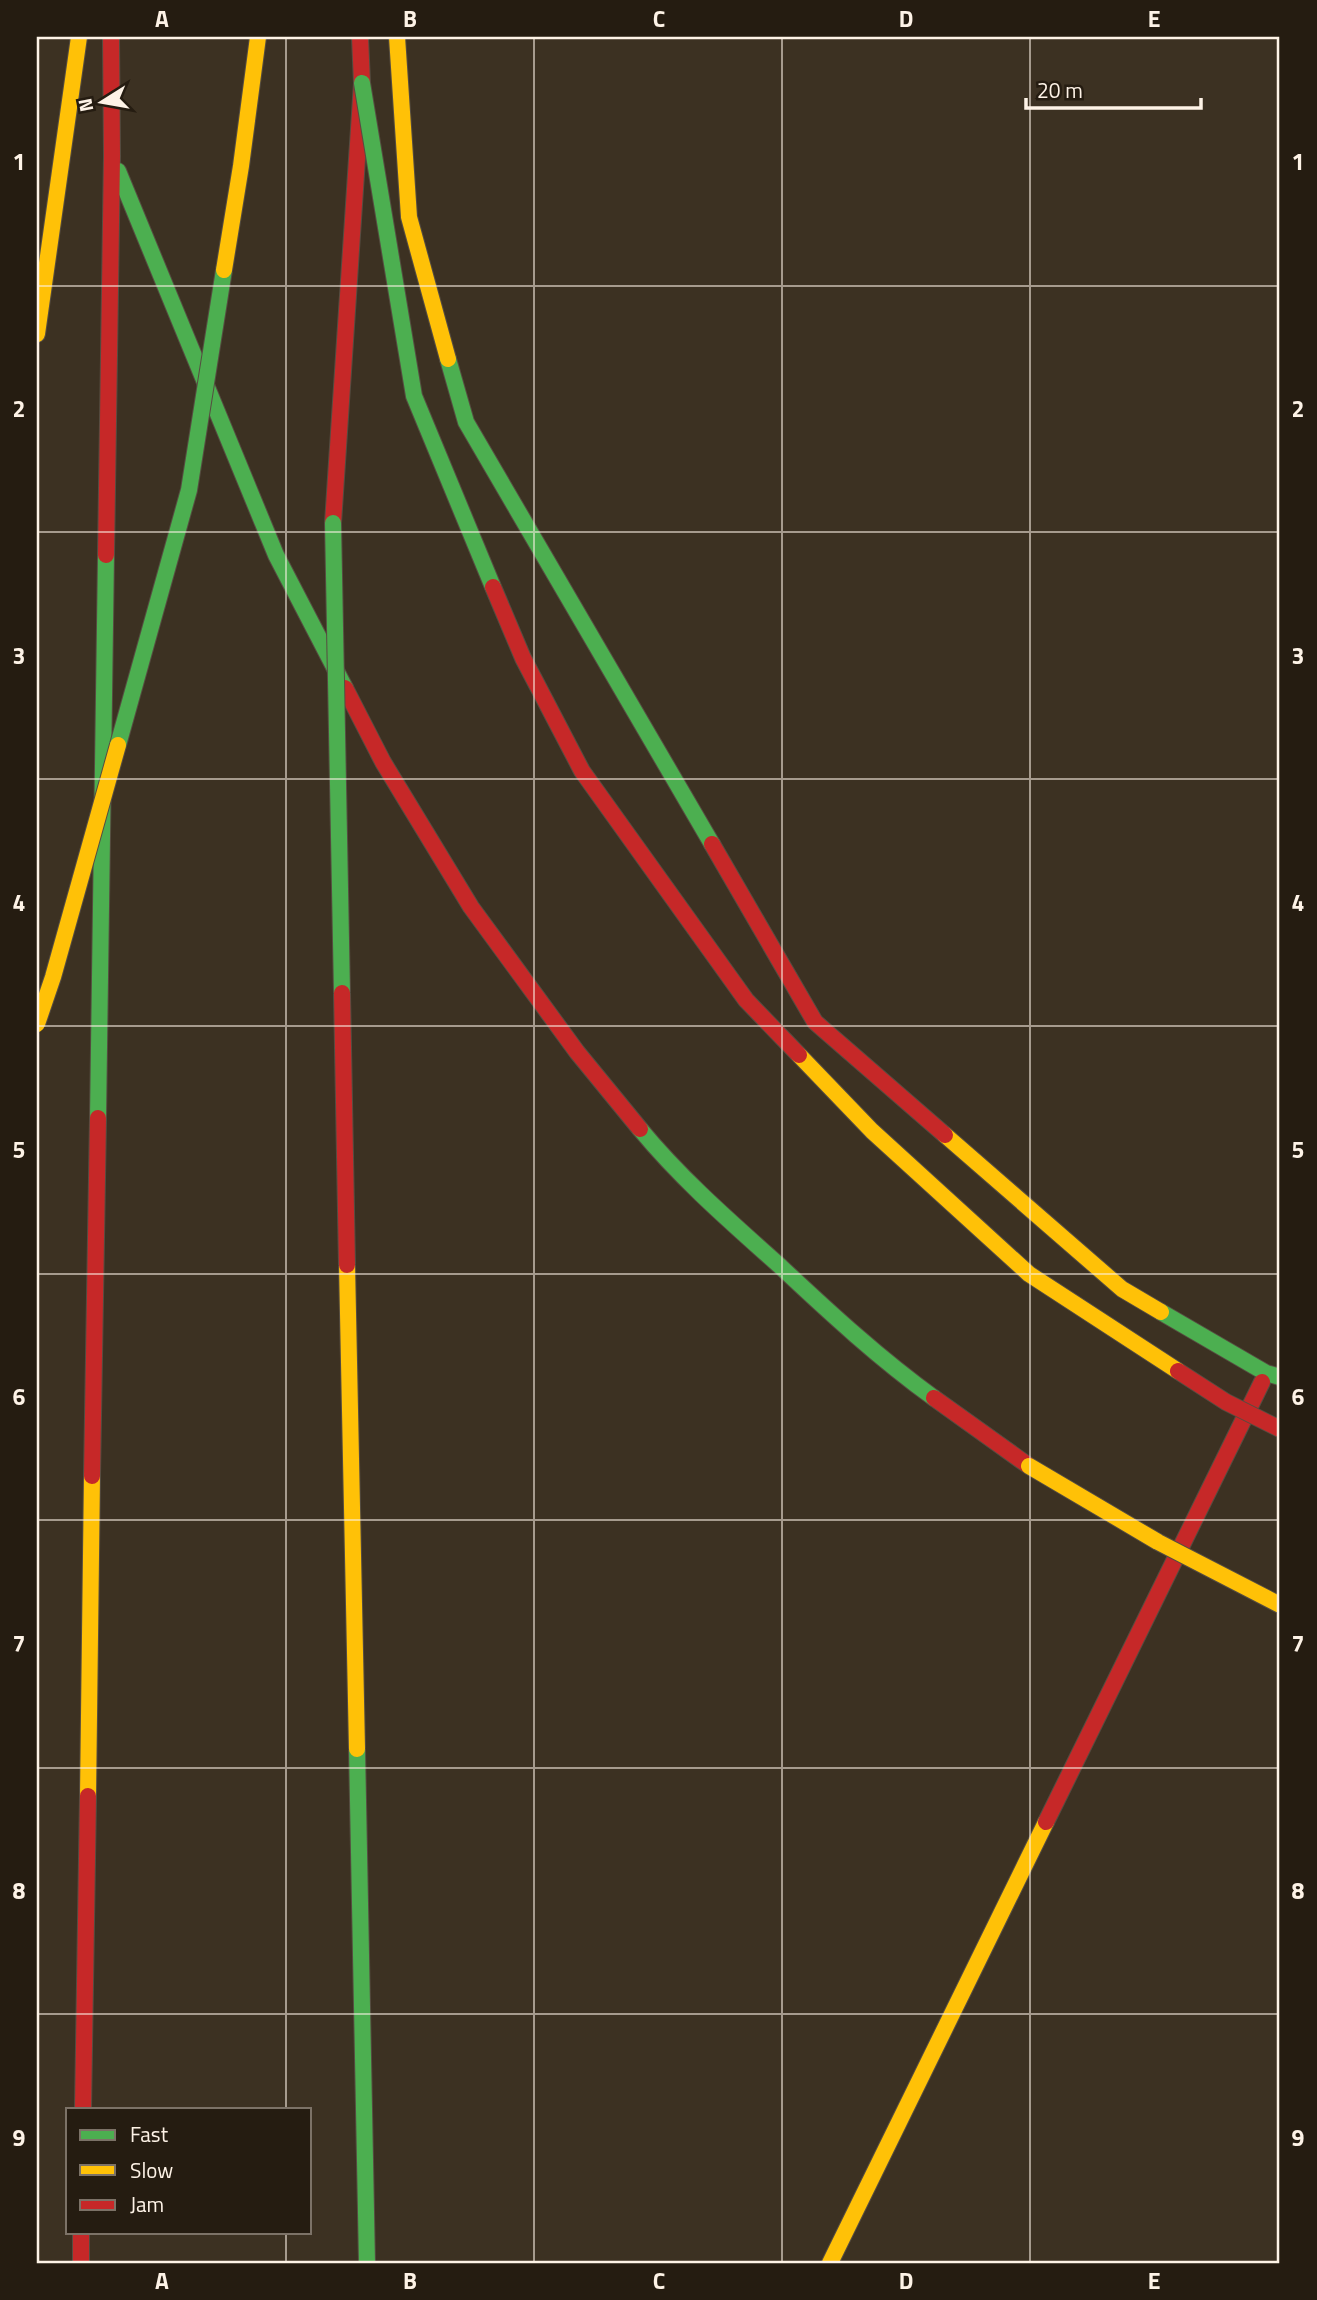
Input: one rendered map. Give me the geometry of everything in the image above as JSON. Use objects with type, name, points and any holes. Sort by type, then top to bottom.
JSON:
[{"type":"main road","points":[[37,334],[79,37]]},
{"type":"main road","points":[[83,2108],[111,37]]},
{"type":"main road","points":[[37,1024],[53,977],[189,490],[241,166],[258,37]]},
{"type":"main road","points":[[360,37],[362,83],[333,523],[366,2263]]},
{"type":"main road","points":[[397,37],[409,217],[467,422],[815,1022],[1122,1289],[1273,1375],[830,2263]]},
{"type":"main road","points":[[362,83],[414,396],[523,658],[582,771],[746,1000],[872,1131],[1029,1274],[1226,1402],[1280,1429]]},
{"type":"main road","points":[[111,156],[276,555],[383,762],[471,907],[577,1052],[655,1147],[744,1234],[844,1325],[917,1386],[1029,1466],[1158,1542],[1280,1605]]},
{"type":"main road","points":[[81,2234],[81,2263]]},
{"type":"traffic: fast","points":[[362,83],[414,396],[493,587]]},
{"type":"traffic: fast","points":[[118,171],[276,555],[345,688]]},
{"type":"traffic: fast","points":[[118,745],[189,490],[224,270]]},
{"type":"traffic: fast","points":[[448,359],[466,422],[712,844]]},
{"type":"traffic: fast","points":[[333,523],[342,993]]},
{"type":"traffic: fast","points":[[98,1118],[106,555]]},
{"type":"traffic: fast","points":[[640,1129],[690,1184],[726,1218],[894,1368],[934,1398]]},
{"type":"traffic: fast","points":[[1161,1312],[1266,1373],[1280,1377]]},
{"type":"traffic: fast","points":[[357,1749],[367,2263]]},
{"type":"traffic: slow","points":[[37,334],[79,37]]},
{"type":"traffic: slow","points":[[224,270],[258,37]]},
{"type":"traffic: slow","points":[[397,37],[409,217],[448,359]]},
{"type":"traffic: slow","points":[[37,1024],[53,977],[118,745]]},
{"type":"traffic: slow","points":[[799,1055],[872,1131],[1029,1274],[1178,1371]]},
{"type":"traffic: slow","points":[[945,1135],[1122,1289],[1161,1312]]},
{"type":"traffic: slow","points":[[347,1265],[357,1749]]},
{"type":"traffic: slow","points":[[1029,1466],[1158,1542],[1280,1605]]},
{"type":"traffic: slow","points":[[88,1796],[92,1476]]},
{"type":"traffic: slow","points":[[830,2263],[1046,1822]]},
{"type":"traffic: jam","points":[[106,555],[112,156],[111,37]]},
{"type":"traffic: jam","points":[[333,523],[362,83],[360,37]]},
{"type":"traffic: jam","points":[[493,587],[523,658],[582,771],[746,1000],[799,1055]]},
{"type":"traffic: jam","points":[[345,688],[383,762],[471,907],[577,1052],[640,1129]]},
{"type":"traffic: jam","points":[[712,844],[815,1022],[945,1135]]},
{"type":"traffic: jam","points":[[342,993],[347,1265]]},
{"type":"traffic: jam","points":[[92,1476],[98,1118]]},
{"type":"traffic: jam","points":[[1178,1371],[1226,1402],[1280,1429]]},
{"type":"traffic: jam","points":[[1046,1822],[1262,1382]]},
{"type":"traffic: jam","points":[[934,1398],[1029,1466]]},
{"type":"traffic: jam","points":[[83,2108],[88,1796]]},
{"type":"traffic: jam","points":[[81,2234],[81,2263]]}]
